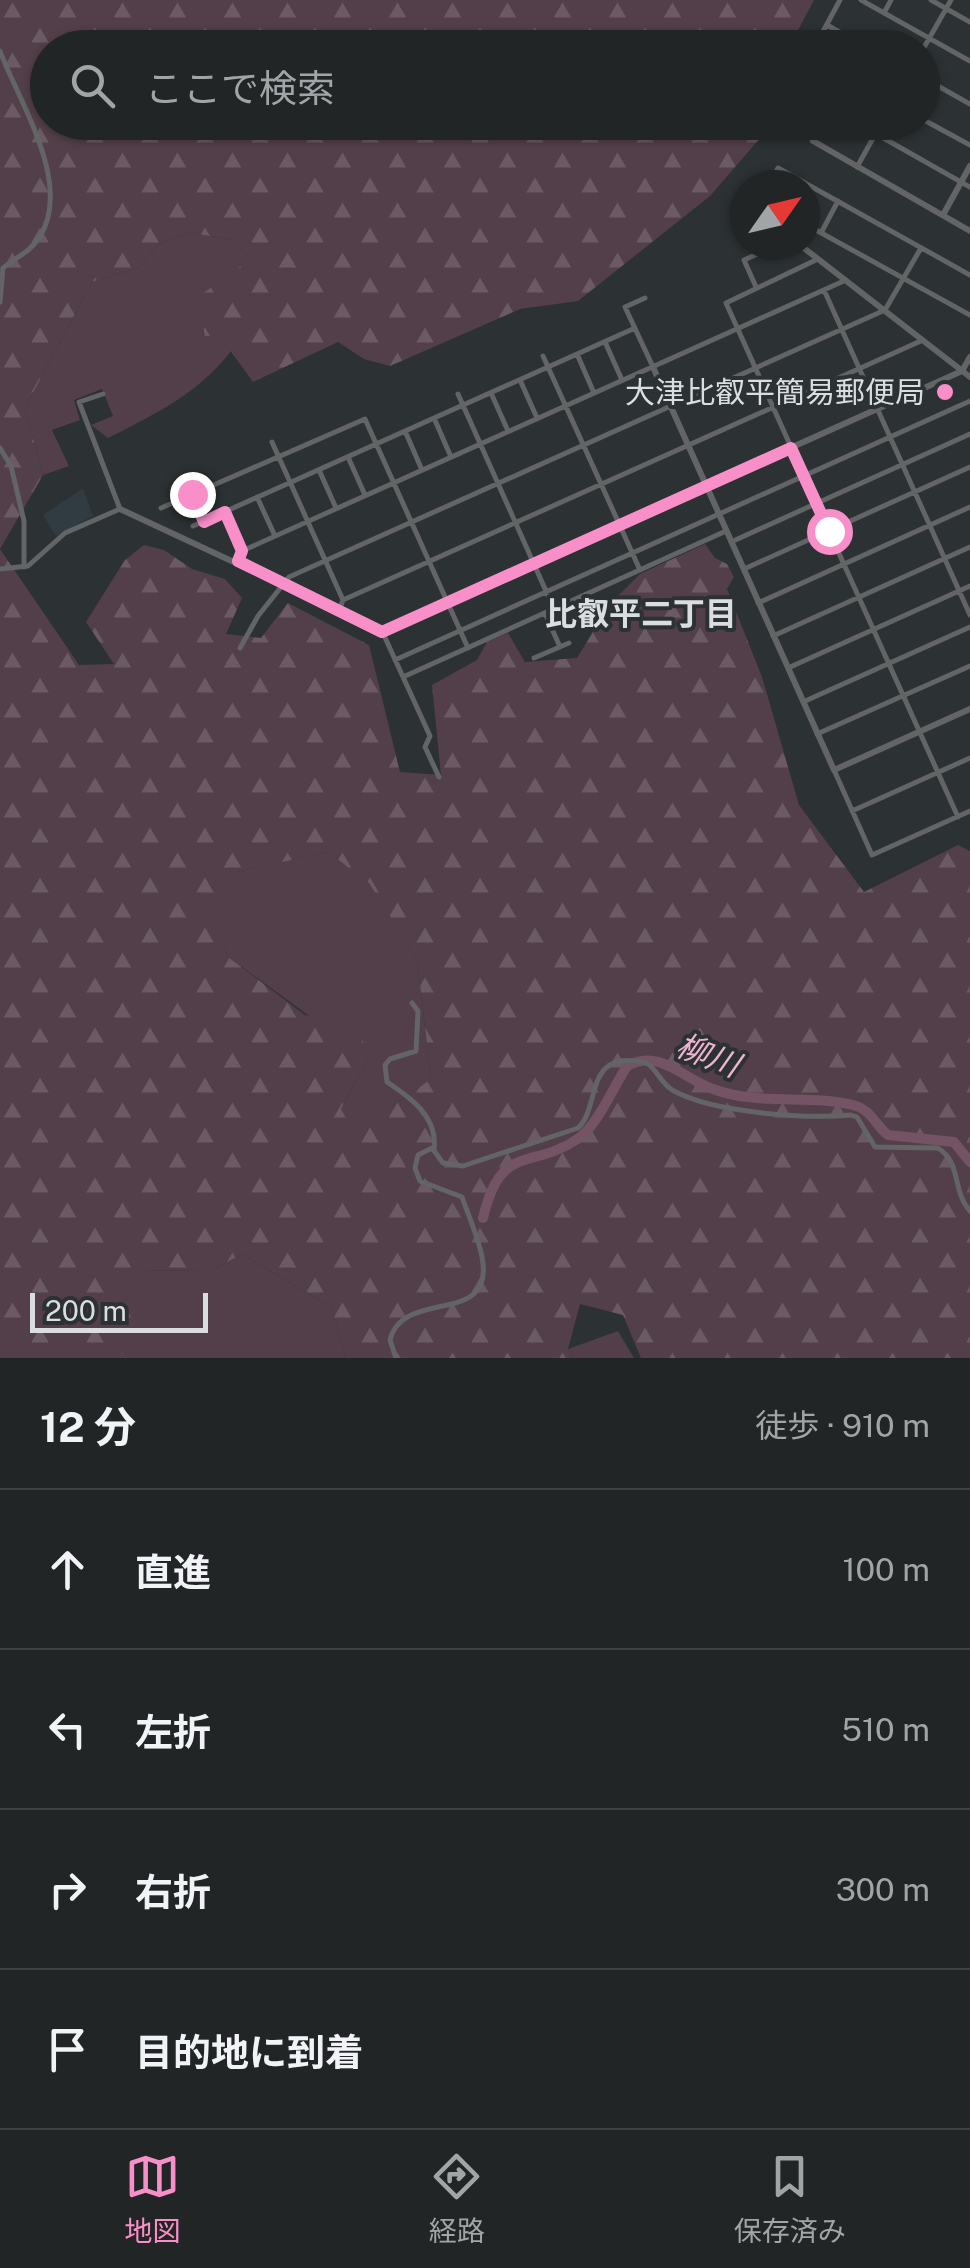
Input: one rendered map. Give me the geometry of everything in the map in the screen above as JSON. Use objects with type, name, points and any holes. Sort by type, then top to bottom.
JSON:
[{"type":"street","points":[[824,30],[840,0]]},
{"type":"street","points":[[860,0],[915,30]]},
{"type":"street","points":[[884,13],[891,0]]},
{"type":"street","points":[[931,0],[970,22]]},
{"type":"street","points":[[934,30],[951,0]]},
{"type":"street","points":[[827,24],[837,30]]},
{"type":"street","points":[[940,44],[970,61]]},
{"type":"street","points":[[0,51],[30,120]]},
{"type":"street","points":[[940,88],[970,104]]},
{"type":"street","points":[[940,129],[970,145]]},
{"type":"street","points":[[0,302],[3,268],[25,255],[44,228],[50,178],[37,140]]},
{"type":"street","points":[[857,168],[873,140]]},
{"type":"street","points":[[887,140],[970,187]]},
{"type":"street","points":[[813,141],[970,231]]},
{"type":"street","points":[[942,215],[970,166]]},
{"type":"street","points":[[820,192],[970,275]]},
{"type":"street","points":[[838,202],[821,233],[970,315]]},
{"type":"street","points":[[240,648],[282,583],[885,310],[922,248]]},
{"type":"street","points":[[744,260],[756,287]]},
{"type":"street","points":[[816,260],[726,303],[958,817]]},
{"type":"street","points":[[819,260],[970,378]]},
{"type":"street","points":[[238,561],[242,551],[846,280]]},
{"type":"street","points":[[824,290],[970,615]]},
{"type":"street","points":[[646,298],[625,307],[872,855],[970,811]]},
{"type":"street","points":[[193,526],[635,328]]},
{"type":"street","points":[[339,610],[343,600],[923,340]]},
{"type":"street","points":[[605,342],[623,380]]},
{"type":"street","points":[[577,354],[594,393]]},
{"type":"street","points":[[544,356],[640,570]]},
{"type":"street","points":[[382,632],[962,371],[970,357]]},
{"type":"street","points":[[520,380],[537,419]]},
{"type":"street","points":[[491,393],[509,432]]},
{"type":"street","points":[[103,394],[79,402],[120,509],[238,561],[382,632],[430,736],[426,748],[439,777]]},
{"type":"street","points":[[458,394],[554,609]]},
{"type":"street","points":[[395,660],[970,400]]},
{"type":"street","points":[[161,508],[361,418],[468,648]]},
{"type":"street","points":[[434,418],[452,457]]},
{"type":"street","points":[[406,431],[422,470]]},
{"type":"street","points":[[731,542],[970,434]]},
{"type":"street","points":[[272,442],[343,600]]},
{"type":"street","points":[[0,448],[8,458],[24,521],[24,567]]},
{"type":"street","points":[[348,457],[365,496]]},
{"type":"street","points":[[744,570],[970,467]]},
{"type":"street","points":[[319,470],[336,509]]},
{"type":"street","points":[[184,478],[204,522]]},
{"type":"street","points":[[258,498],[275,536]]},
{"type":"street","points":[[758,602],[970,507]]},
{"type":"street","points":[[0,569],[24,567],[65,532],[120,509]]},
{"type":"street","points":[[225,512],[242,551]]},
{"type":"street","points":[[403,677],[726,531]]},
{"type":"street","points":[[773,636],[970,547]]},
{"type":"street","points":[[788,668],[970,586]]},
{"type":"street","points":[[545,613],[560,647]]},
{"type":"street","points":[[803,702],[970,627]]},
{"type":"street","points":[[534,658],[569,643]]},
{"type":"street","points":[[818,734],[970,666]]},
{"type":"street","points":[[834,770],[970,709]]},
{"type":"street","points":[[852,811],[970,758]]},
{"type":"street","points":[[412,1003],[418,1012],[416,1052],[390,1059],[385,1066],[386,1082],[412,1098],[431,1124],[434,1149],[446,1164],[463,1166],[572,1130],[586,1120],[592,1086],[600,1075],[621,1063],[637,1061],[652,1066],[671,1089],[695,1097],[783,1114],[851,1114],[858,1117],[874,1147],[938,1148],[953,1162],[961,1200],[970,1211]]},
{"type":"street","points":[[396,1358],[390,1340],[402,1317],[414,1310],[454,1306],[480,1282],[482,1254],[462,1197],[425,1184],[416,1172],[418,1155],[434,1149]]},
{"type":"shaded area","points":[[83,488],[93,516],[56,536],[43,515]]},
{"type":"green space","points":[[0,0],[814,0],[798,30],[30,30],[30,140],[758,140],[710,196],[578,301],[520,309],[390,366],[364,359],[338,342],[253,382],[220,336],[205,336],[197,298],[250,259],[235,240],[191,233],[160,243],[138,268],[92,282],[25,408],[43,475],[0,549]]},
{"type":"green space","points":[[191,233],[235,240],[251,260],[220,336],[231,351],[190,391],[108,438],[91,425],[113,416],[102,389],[74,400],[80,420],[52,430],[69,466],[43,475],[25,408],[92,282],[138,268],[160,243]]},
{"type":"green space","points":[[705,544],[715,558],[727,564],[734,577],[727,589],[762,677],[799,805],[864,892],[958,845],[970,851],[970,1358],[641,1358],[623,1315],[580,1304],[568,1349],[573,1358],[346,1358],[331,1307],[242,1254],[211,1271],[136,1270],[128,1354],[13,1347],[8,1358],[0,1358],[0,549],[79,665],[114,664],[86,622],[125,560],[144,545],[164,550],[192,569],[225,579],[242,598],[226,634],[261,638],[288,603],[369,645],[400,772],[441,775],[432,685],[477,660],[487,642],[508,633],[525,662],[577,658],[610,604],[640,574]],"holes":[[[328,852],[369,883],[417,959],[431,1079],[354,1133],[341,1109],[368,1059],[358,1023],[305,1015],[227,956],[214,877]]]},
{"type":"green space","points":[[328,852],[369,882],[417,959],[431,1079],[353,1134],[341,1109],[368,1059],[227,956],[213,877]]},
{"type":"green space","points":[[242,1254],[331,1307],[346,1358],[0,1358],[0,1354],[136,1270],[211,1271]]},
{"type":"green space","points":[[618,1331],[634,1358],[573,1358],[568,1349]]},
{"type":"waterway","name":"柳川","points":[[483,1218],[499,1178],[520,1161],[547,1154],[579,1138],[599,1115],[627,1066],[639,1061],[661,1063],[730,1094],[853,1105],[869,1114],[888,1135],[954,1142],[970,1162]]},
{"type":"place","name":"大津比叡平簡易郵便局","points":[[945,392]]},
{"type":"district","name":"比叡平二丁目","points":[[641,613]]},
{"type":"route","points":[[192,494],[204,522],[225,512],[242,551],[238,561],[382,632],[791,448],[829,531]]}]
